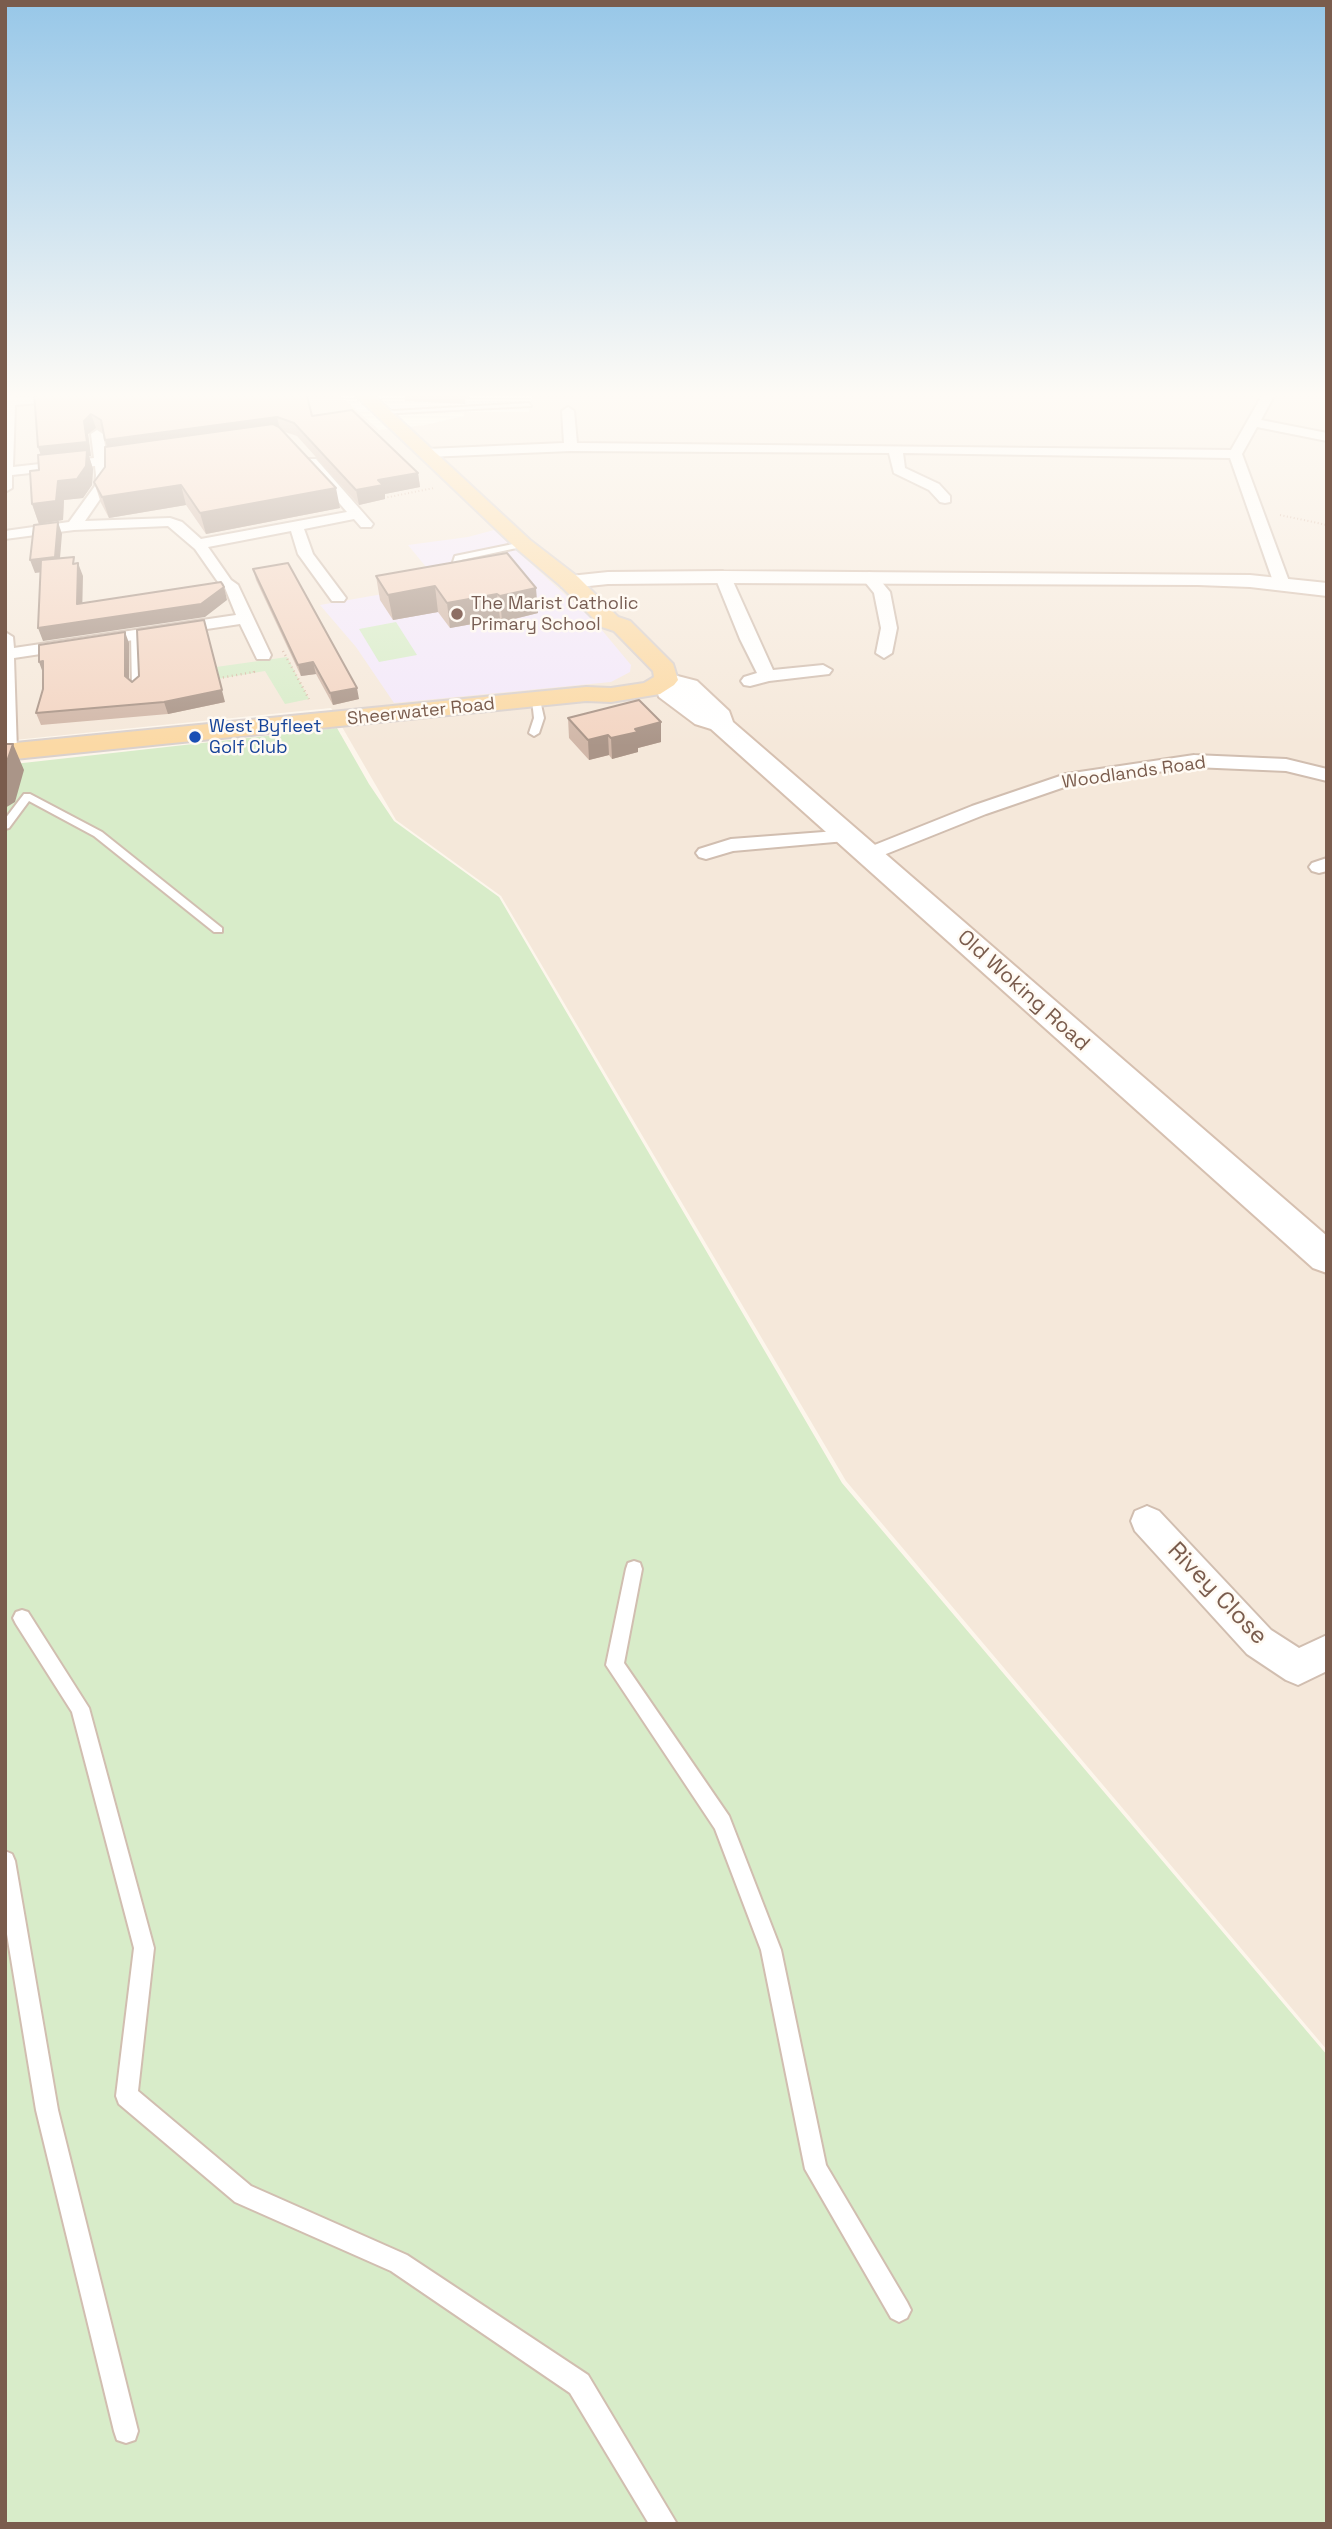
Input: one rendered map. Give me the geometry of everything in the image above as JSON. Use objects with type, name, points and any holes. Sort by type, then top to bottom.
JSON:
[{"type":"main road","name":"Old Woking Road","points":[[486,510],[570,582],[610,622],[607,630],[647,673],[666,680],[668,692],[704,719],[720,724],[1327,1258]]},
{"type":"main road","points":[[570,582],[608,578],[723,577],[1198,579],[1282,584],[1327,590]]},
{"type":"main road","name":"Sheerwater Road","points":[[7,752],[586,694],[640,691],[652,689],[666,680]]},
{"type":"street","points":[[74,526],[85,510]]},
{"type":"street","points":[[199,544],[294,526],[362,519],[354,510]]},
{"type":"street","points":[[1254,510],[1282,584]]},
{"type":"street","points":[[5,534],[74,526],[170,522],[177,525],[199,544],[227,582],[263,654]]},
{"type":"street","points":[[294,526],[300,533],[306,554],[338,598]]},
{"type":"street","points":[[723,577],[748,639],[759,678],[823,670]]},
{"type":"street","points":[[869,577],[882,592],[888,628],[884,653]]},
{"type":"street","points":[[7,752],[6,643],[134,636],[246,618]]},
{"type":"street","name":"Woodlands Road","points":[[706,853],[859,845],[979,810],[1073,778],[1194,761],[1286,765],[1327,775]]},
{"type":"street","name":"Rivey Close","points":[[1147,1521],[1259,1642],[1298,1668],[1327,1652]]},
{"type":"lane","points":[[478,572],[465,574],[456,565],[458,558],[523,544]]},
{"type":"lane","points":[[492,550],[502,564]]},
{"type":"lane","points":[[134,636],[136,688]]},
{"type":"lane","points":[[534,733],[539,718],[536,700]]},
{"type":"lane","points":[[5,826],[27,796],[98,834],[218,930]]},
{"type":"lane","points":[[634,1569],[615,1665],[722,1823],[771,1950],[816,2169],[899,2311]]},
{"type":"lane","points":[[22,1618],[80,1708],[144,1948],[127,2096],[243,2194],[399,2263],[579,2384],[664,2524]]},
{"type":"lane","points":[[5,1861],[47,2110],[126,2431]]},
{"type":"path","points":[[1254,510],[1327,525]]},
{"type":"path","points":[[213,680],[254,673],[249,657],[284,651],[309,699]]},
{"type":"shaded area","points":[[5,510],[1327,510],[1327,2050],[846,1481],[501,896],[396,820],[331,708],[5,741]]},
{"type":"shaded area","name":"The Marist Catholic Primary School","points":[[494,530],[596,623],[631,665],[630,672],[611,682],[394,703],[356,647],[320,605],[440,584],[408,545],[468,537]]},
{"type":"green space","points":[[396,622],[417,655],[379,662],[359,629]]},
{"type":"green space","points":[[287,657],[309,699],[285,704],[265,671],[176,686],[216,667]]},
{"type":"green space","name":"West Byfleet Golf Club","points":[[337,728],[394,821],[499,897],[842,1483],[1327,2055],[1327,2524],[5,2524],[5,765]]},
{"type":"building","points":[[58,522],[55,557],[30,560],[34,525]]},
{"type":"building","points":[[507,553],[536,588],[447,603],[435,586],[388,595],[376,576]]},
{"type":"building","points":[[74,557],[73,564],[78,563],[77,604],[221,582],[224,587],[201,604],[38,628],[41,560]]},
{"type":"building","points":[[288,563],[357,688],[330,693],[313,662],[298,665],[253,569]]},
{"type":"building","points":[[204,620],[222,690],[164,702],[36,713],[43,689],[43,661],[39,662],[39,645],[125,632],[125,676],[132,682],[139,676],[137,630]]},
{"type":"building","points":[[639,700],[661,722],[635,729],[638,732],[588,740],[568,718]]},
{"type":"building","points":[[5,744],[13,744],[5,767]]},
{"type":"place","name":"The Marist Catholic Primary School","points":[[457,614]]},
{"type":"place","name":"West Byfleet Golf Club","points":[[195,737]]}]
